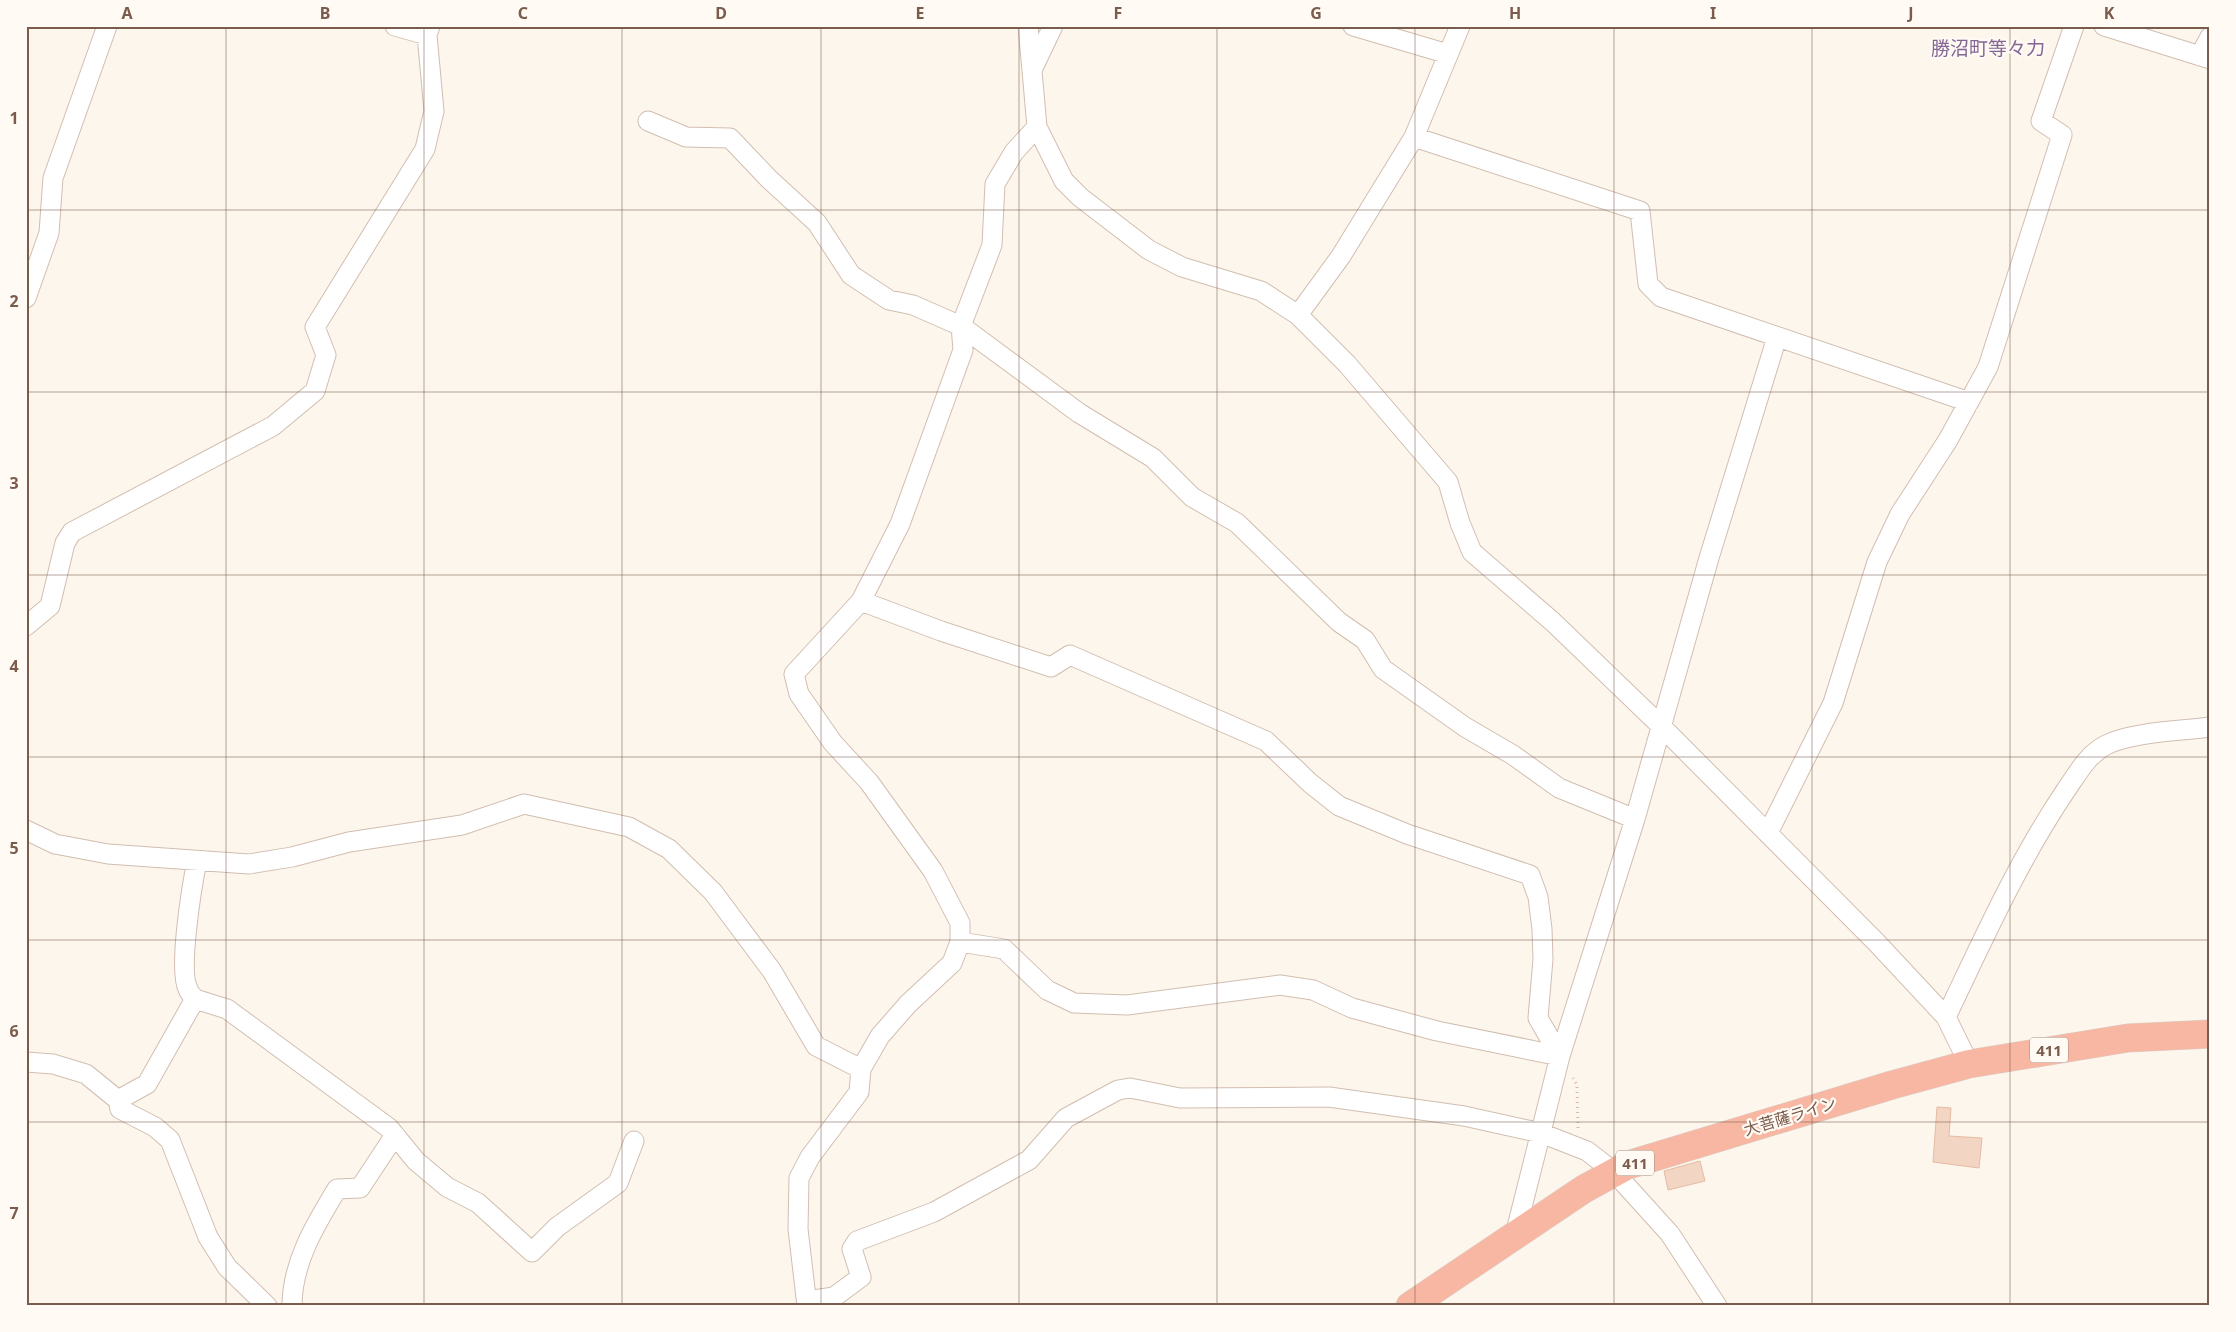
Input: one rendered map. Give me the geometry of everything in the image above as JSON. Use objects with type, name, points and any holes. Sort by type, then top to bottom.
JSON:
[{"type":"highway","name":"大菩薩ライン","points":[[1410,1306],[1613,1171],[1882,1088],[1969,1064],[2128,1038],[2210,1034]]},
{"type":"street","points":[[26,298],[49,234],[53,178],[107,26]]},
{"type":"street","points":[[26,626],[50,606],[65,544],[72,532],[273,426],[315,391],[326,355],[315,327],[425,149],[434,111],[428,31],[395,26]]},
{"type":"street","points":[[1028,26],[1037,126],[1064,181],[1080,197],[1149,250],[1182,267],[1261,291],[1298,315],[1347,364],[1448,482],[1460,523],[1472,552],[1553,622],[1661,726],[1876,942],[1946,1017],[1969,1064]]},
{"type":"street","points":[[1032,70],[1053,26]]},
{"type":"street","points":[[1353,26],[1448,54]]},
{"type":"street","points":[[1298,315],[1342,256],[1414,137],[1460,26]]},
{"type":"street","points":[[1768,833],[1833,703],[1881,554],[1900,514],[1948,440],[1988,367],[2062,135],[2042,121],[2074,26]]},
{"type":"street","points":[[2104,26],[2205,58],[2210,37]]},
{"type":"street","points":[[648,121],[686,136],[730,138],[769,179],[817,224],[851,275],[889,300],[913,305],[961,326],[1079,413],[1153,458],[1192,497],[1237,523],[1339,622],[1365,640],[1383,669],[1465,727],[1513,755],[1559,788],[1635,819]]},
{"type":"street","points":[[1037,126],[1014,152],[995,184],[992,245],[961,326],[962,350],[942,411],[900,524],[861,601],[794,674],[799,694],[833,743],[869,782],[933,872],[960,923],[960,942],[952,963],[908,1004],[880,1036],[860,1069],[859,1092],[810,1157],[799,1178],[798,1229],[807,1303],[834,1297],[860,1277],[852,1249],[857,1241],[934,1212],[1022,1164],[1029,1160],[1066,1118],[1118,1090],[1130,1088],[1180,1098],[1329,1097],[1464,1116],[1541,1132],[1587,1151],[1613,1171],[1670,1234],[1717,1306]]},
{"type":"street","points":[[1414,137],[1640,211],[1648,284],[1660,297],[1969,402]]},
{"type":"street","points":[[1515,1235],[1560,1056],[1635,819],[1709,558],[1777,337]]},
{"type":"street","points":[[861,601],[941,631],[1051,667],[1070,655],[1266,741],[1310,783],[1339,806],[1407,834],[1530,875],[1538,897],[1542,930],[1543,959],[1538,1018],[1560,1056]]},
{"type":"street","points":[[1946,1017],[2006,893],[2046,819],[2089,757],[2106,745],[2127,738],[2210,727]]},
{"type":"street","points":[[26,830],[55,844],[108,854],[249,864],[292,857],[349,842],[462,825],[524,804],[629,827],[669,849],[713,892],[772,971],[816,1046],[860,1069]]},
{"type":"street","points":[[197,861],[190,896],[185,969],[187,988],[195,999],[227,1009],[389,1128],[416,1161],[447,1187],[478,1203],[532,1252],[557,1227],[618,1183],[634,1141]]},
{"type":"street","points":[[960,942],[1004,949],[1047,990],[1074,1003],[1127,1005],[1280,985],[1313,990],[1352,1008],[1437,1031],[1560,1056]]},
{"type":"street","points":[[118,1100],[147,1084],[195,999]]},
{"type":"street","points":[[26,1062],[53,1064],[86,1074],[118,1100],[120,1109],[155,1127],[170,1140],[208,1236],[227,1267],[267,1306]]},
{"type":"street","points":[[292,1306],[292,1290],[298,1263],[326,1206],[337,1189],[360,1188],[394,1135]]},
{"type":"path","points":[[1560,1056],[1577,1085],[1578,1148]]},
{"type":"building","points":[[1937,1107],[1951,1108],[1949,1136],[1982,1138],[1979,1168],[1933,1162]]},
{"type":"building","points":[[1700,1161],[1705,1181],[1668,1190],[1664,1171]]},
{"type":"district","name":"勝沼町等々力","points":[[1988,48]]}]
